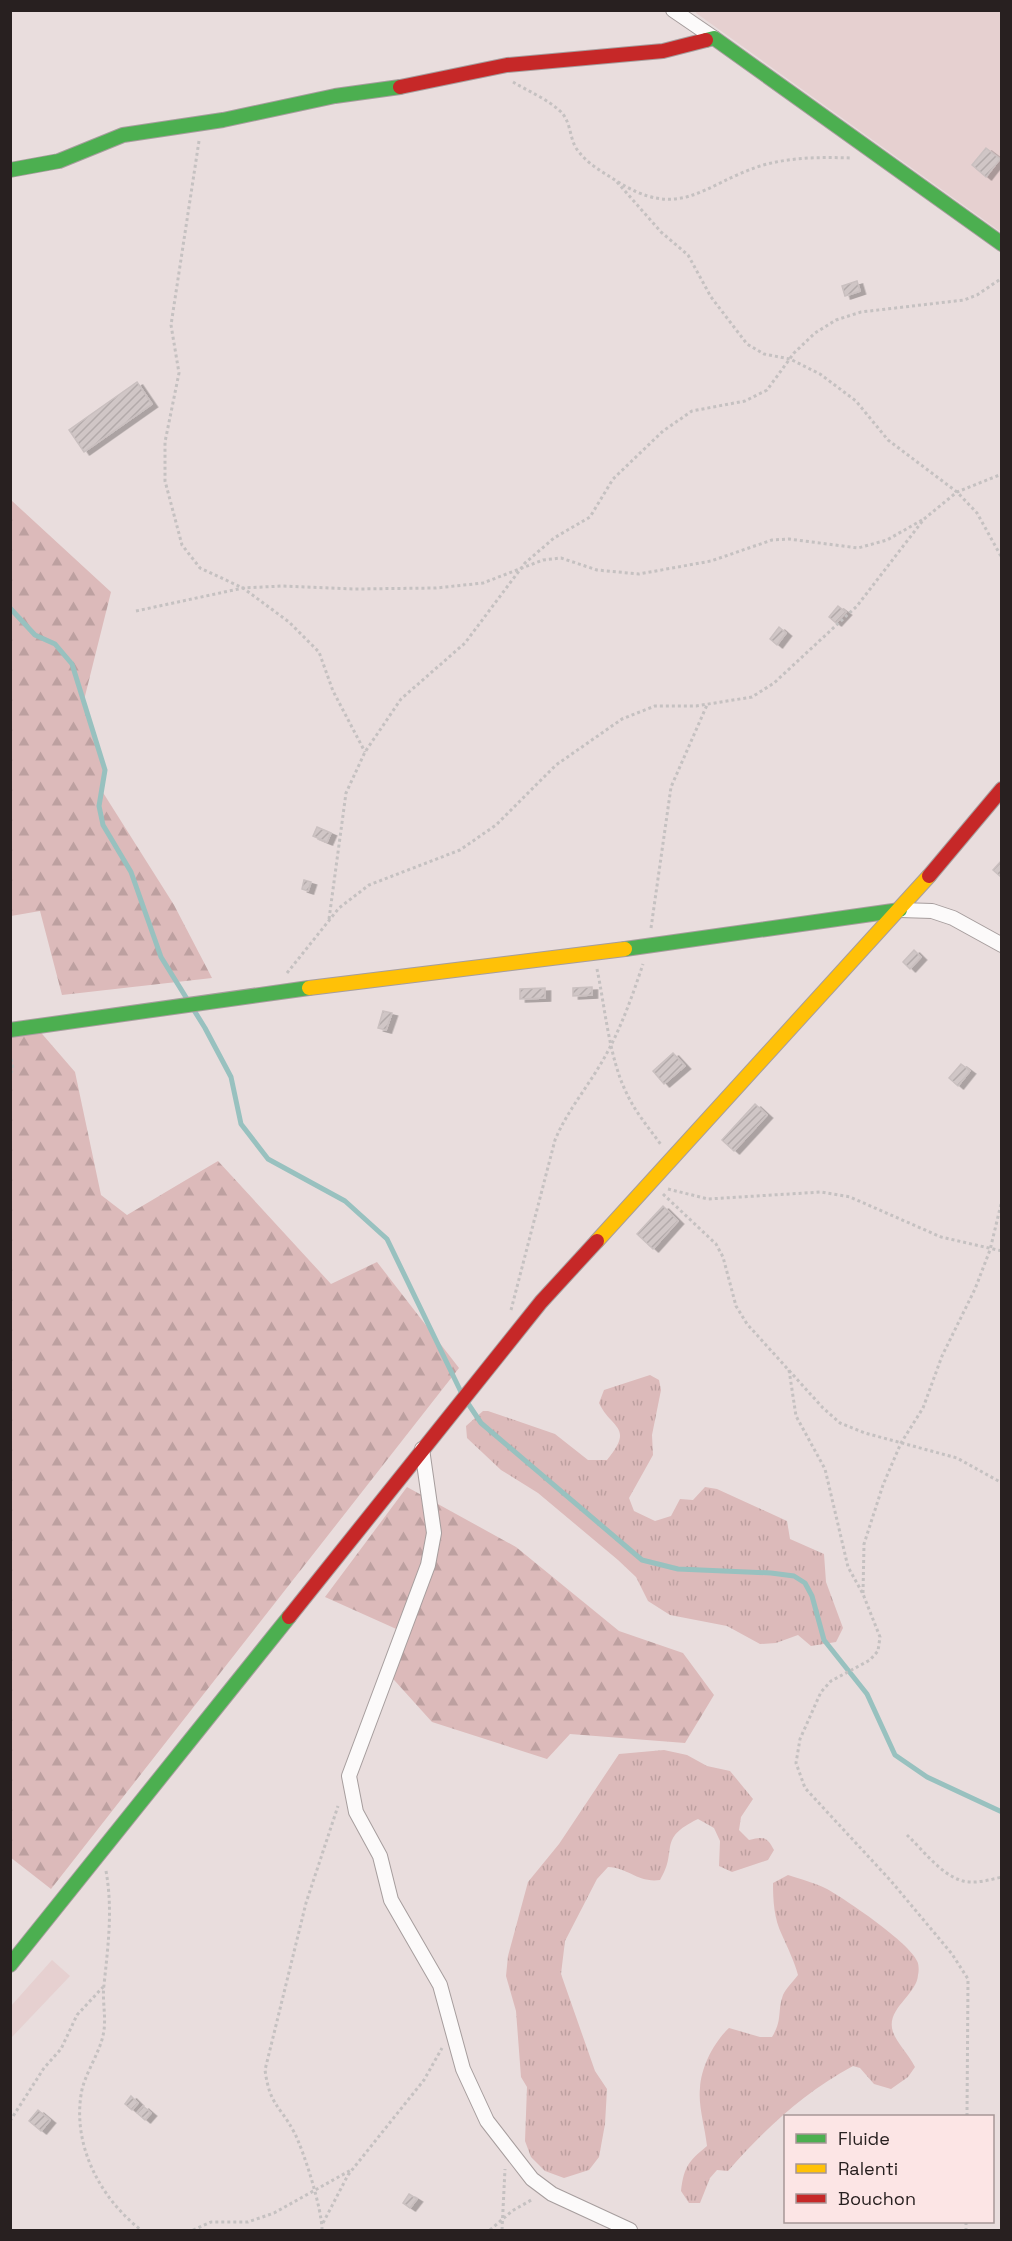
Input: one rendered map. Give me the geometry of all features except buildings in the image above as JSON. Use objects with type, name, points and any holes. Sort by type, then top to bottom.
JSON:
[{"type":"street","points":[[673,10],[1002,244]]},
{"type":"street","points":[[10,170],[59,160],[123,135],[202,123],[335,96],[421,84],[491,69],[663,51],[714,38]]},
{"type":"street","points":[[10,1965],[103,1852],[541,1302],[900,910],[1002,789]]},
{"type":"street","points":[[10,1030],[272,993],[649,946],[900,910],[932,911],[953,918],[1002,945]]},
{"type":"street","points":[[422,1449],[434,1533],[428,1564],[349,1776],[356,1812],[380,1856],[391,1900],[440,1985],[463,2069],[487,2121],[532,2179],[552,2194],[630,2230]]},
{"type":"path","points":[[491,69],[560,111],[568,121],[576,147],[591,165],[639,194],[668,199],[693,197],[770,164],[822,157],[854,159]]},
{"type":"path","points":[[202,123],[171,325],[179,373],[165,442],[165,481],[182,545],[200,568],[243,588],[289,622],[319,652],[333,691],[365,752]]},
{"type":"path","points":[[617,182],[661,232],[688,255],[711,297],[747,344],[764,354],[790,359],[820,374],[847,394],[888,440],[957,492],[977,513],[1002,558]]},
{"type":"path","points":[[329,919],[346,793],[365,752],[401,699],[465,643],[521,568],[554,538],[590,517],[613,479],[663,431],[692,411],[745,401],[767,390],[790,359],[815,333],[836,320],[861,312],[964,300],[977,295],[1002,278]]},
{"type":"path","points":[[136,611],[243,588],[282,586],[354,589],[436,588],[483,583],[521,568],[561,558],[597,570],[639,574],[711,561],[772,540],[789,539],[858,548],[887,540],[924,519],[957,492],[1002,474]]},
{"type":"path","points":[[272,993],[329,919],[369,885],[460,850],[496,825],[556,765],[622,720],[655,706],[706,705],[752,697],[774,683],[858,606],[924,519]]},
{"type":"path","points":[[509,1317],[555,1140],[565,1116],[612,1044],[649,946],[671,787],[706,705]]},
{"type":"path","points":[[594,953],[612,1044],[624,1089],[635,1109],[672,1159]]},
{"type":"path","points":[[10,1053],[13,1068],[10,1075]]},
{"type":"path","points":[[651,1183],[681,1194],[708,1200],[821,1192],[840,1196],[941,1237],[1002,1251]]},
{"type":"path","points":[[651,1183],[716,1244],[723,1257],[736,1306],[747,1324],[823,1408],[840,1423],[957,1458],[1002,1483]]},
{"type":"path","points":[[863,1594],[864,1544],[883,1485],[901,1443],[923,1408],[942,1356],[975,1289],[990,1250],[1002,1200]]},
{"type":"path","points":[[789,1370],[796,1416],[825,1469],[848,1567],[863,1594],[880,1637],[878,1651],[870,1660],[831,1681],[821,1692],[800,1739],[796,1763],[805,1788],[891,1881],[952,1954],[968,1979],[967,2115]]},
{"type":"path","points":[[322,2230],[304,2154],[297,2138],[268,2091],[265,2070],[306,1903],[349,1776]]},
{"type":"path","points":[[907,1835],[939,1867],[962,1881],[979,1882],[1002,1878]]},
{"type":"path","points":[[103,1852],[111,1899],[109,1951],[104,1987],[104,2032],[81,2094],[84,2151],[92,2172],[111,2199],[141,2230]]},
{"type":"path","points":[[10,2121],[44,2068],[61,2049],[77,2015],[104,1987]]},
{"type":"path","points":[[322,2224],[335,2195],[424,2080],[452,2031]]},
{"type":"path","points":[[502,2230],[506,2147]]},
{"type":"path","points":[[193,2230],[211,2222],[248,2222],[265,2216],[353,2169]]},
{"type":"path","points":[[490,2230],[531,2199],[552,2194]]},
{"type":"shaded area","points":[[697,10],[1001,11],[1001,232],[696,13]]},
{"type":"shaded area","points":[[52,1960],[70,1976],[11,2038],[11,2006]]},
{"type":"green space","points":[[11,500],[111,592],[84,700],[105,770],[102,791],[174,905],[212,978],[62,995],[40,911],[11,916]]},
{"type":"green space","points":[[37,1028],[75,1072],[101,1195],[127,1215],[218,1161],[331,1284],[377,1262],[459,1368],[51,1889],[10,1857],[10,1032]]},
{"type":"green space","points":[[650,1375],[659,1380],[661,1390],[652,1435],[653,1455],[629,1498],[634,1511],[655,1521],[671,1516],[680,1499],[693,1500],[705,1487],[717,1489],[787,1521],[790,1539],[824,1554],[826,1582],[843,1628],[836,1642],[811,1646],[798,1635],[776,1643],[760,1644],[727,1626],[670,1615],[648,1601],[636,1577],[618,1560],[538,1493],[501,1470],[467,1438],[466,1426],[483,1411],[488,1411],[555,1434],[588,1460],[607,1460],[615,1449],[620,1434],[599,1403],[604,1390]]},
{"type":"green space","points":[[407,1487],[516,1547],[619,1631],[683,1653],[714,1695],[685,1743],[570,1734],[547,1759],[432,1722],[386,1671],[403,1632],[325,1597]]},
{"type":"green space","points":[[664,1750],[687,1755],[707,1766],[730,1771],[753,1799],[741,1817],[739,1830],[749,1840],[764,1839],[774,1850],[768,1860],[732,1872],[719,1866],[720,1841],[714,1828],[698,1819],[685,1826],[673,1839],[668,1861],[660,1880],[646,1879],[608,1867],[597,1879],[565,1941],[561,1974],[595,2071],[607,2089],[605,2124],[599,2157],[589,2170],[564,2178],[545,2171],[531,2157],[525,2141],[527,2087],[521,2077],[516,2011],[506,1976],[508,1956],[528,1882],[559,1844],[619,1754]]},
{"type":"green space","points":[[788,1875],[836,1894],[876,1922],[912,1953],[918,1966],[916,1982],[893,2016],[892,2024],[895,2036],[915,2067],[908,2077],[891,2089],[874,2084],[860,2068],[853,2066],[801,2100],[756,2141],[728,2171],[717,2170],[710,2178],[700,2203],[689,2203],[681,2191],[684,2176],[692,2160],[707,2146],[700,2095],[701,2080],[709,2055],[729,2028],[760,2037],[772,2037],[778,2025],[783,1995],[798,1975],[779,1929],[774,1903],[773,1883]]},
{"type":"waterway","points":[[10,608],[35,635],[55,644],[72,664],[105,770],[99,806],[103,825],[131,872],[161,957],[205,1028],[231,1077],[241,1124],[268,1159],[345,1201],[387,1239],[462,1394]]},
{"type":"waterway","points":[[467,1402],[481,1423],[642,1560],[678,1569],[794,1576],[805,1583],[812,1596],[824,1640],[867,1694],[895,1755],[927,1777],[1002,1812]]},
{"type":"traffic: fast","points":[[706,40],[714,38],[1002,244]]},
{"type":"traffic: fast","points":[[10,170],[59,161],[123,135],[223,120],[335,96],[400,87]]},
{"type":"traffic: fast","points":[[625,949],[900,910]]},
{"type":"traffic: fast","points":[[10,1030],[309,988]]},
{"type":"traffic: fast","points":[[10,1965],[289,1617]]},
{"type":"traffic: slow","points":[[597,1241],[929,876]]},
{"type":"traffic: slow","points":[[309,988],[625,949]]},
{"type":"traffic: jam","points":[[400,87],[507,65],[663,51],[706,40]]},
{"type":"traffic: jam","points":[[929,876],[1002,789]]},
{"type":"traffic: jam","points":[[289,1617],[541,1302],[597,1241]]}]
